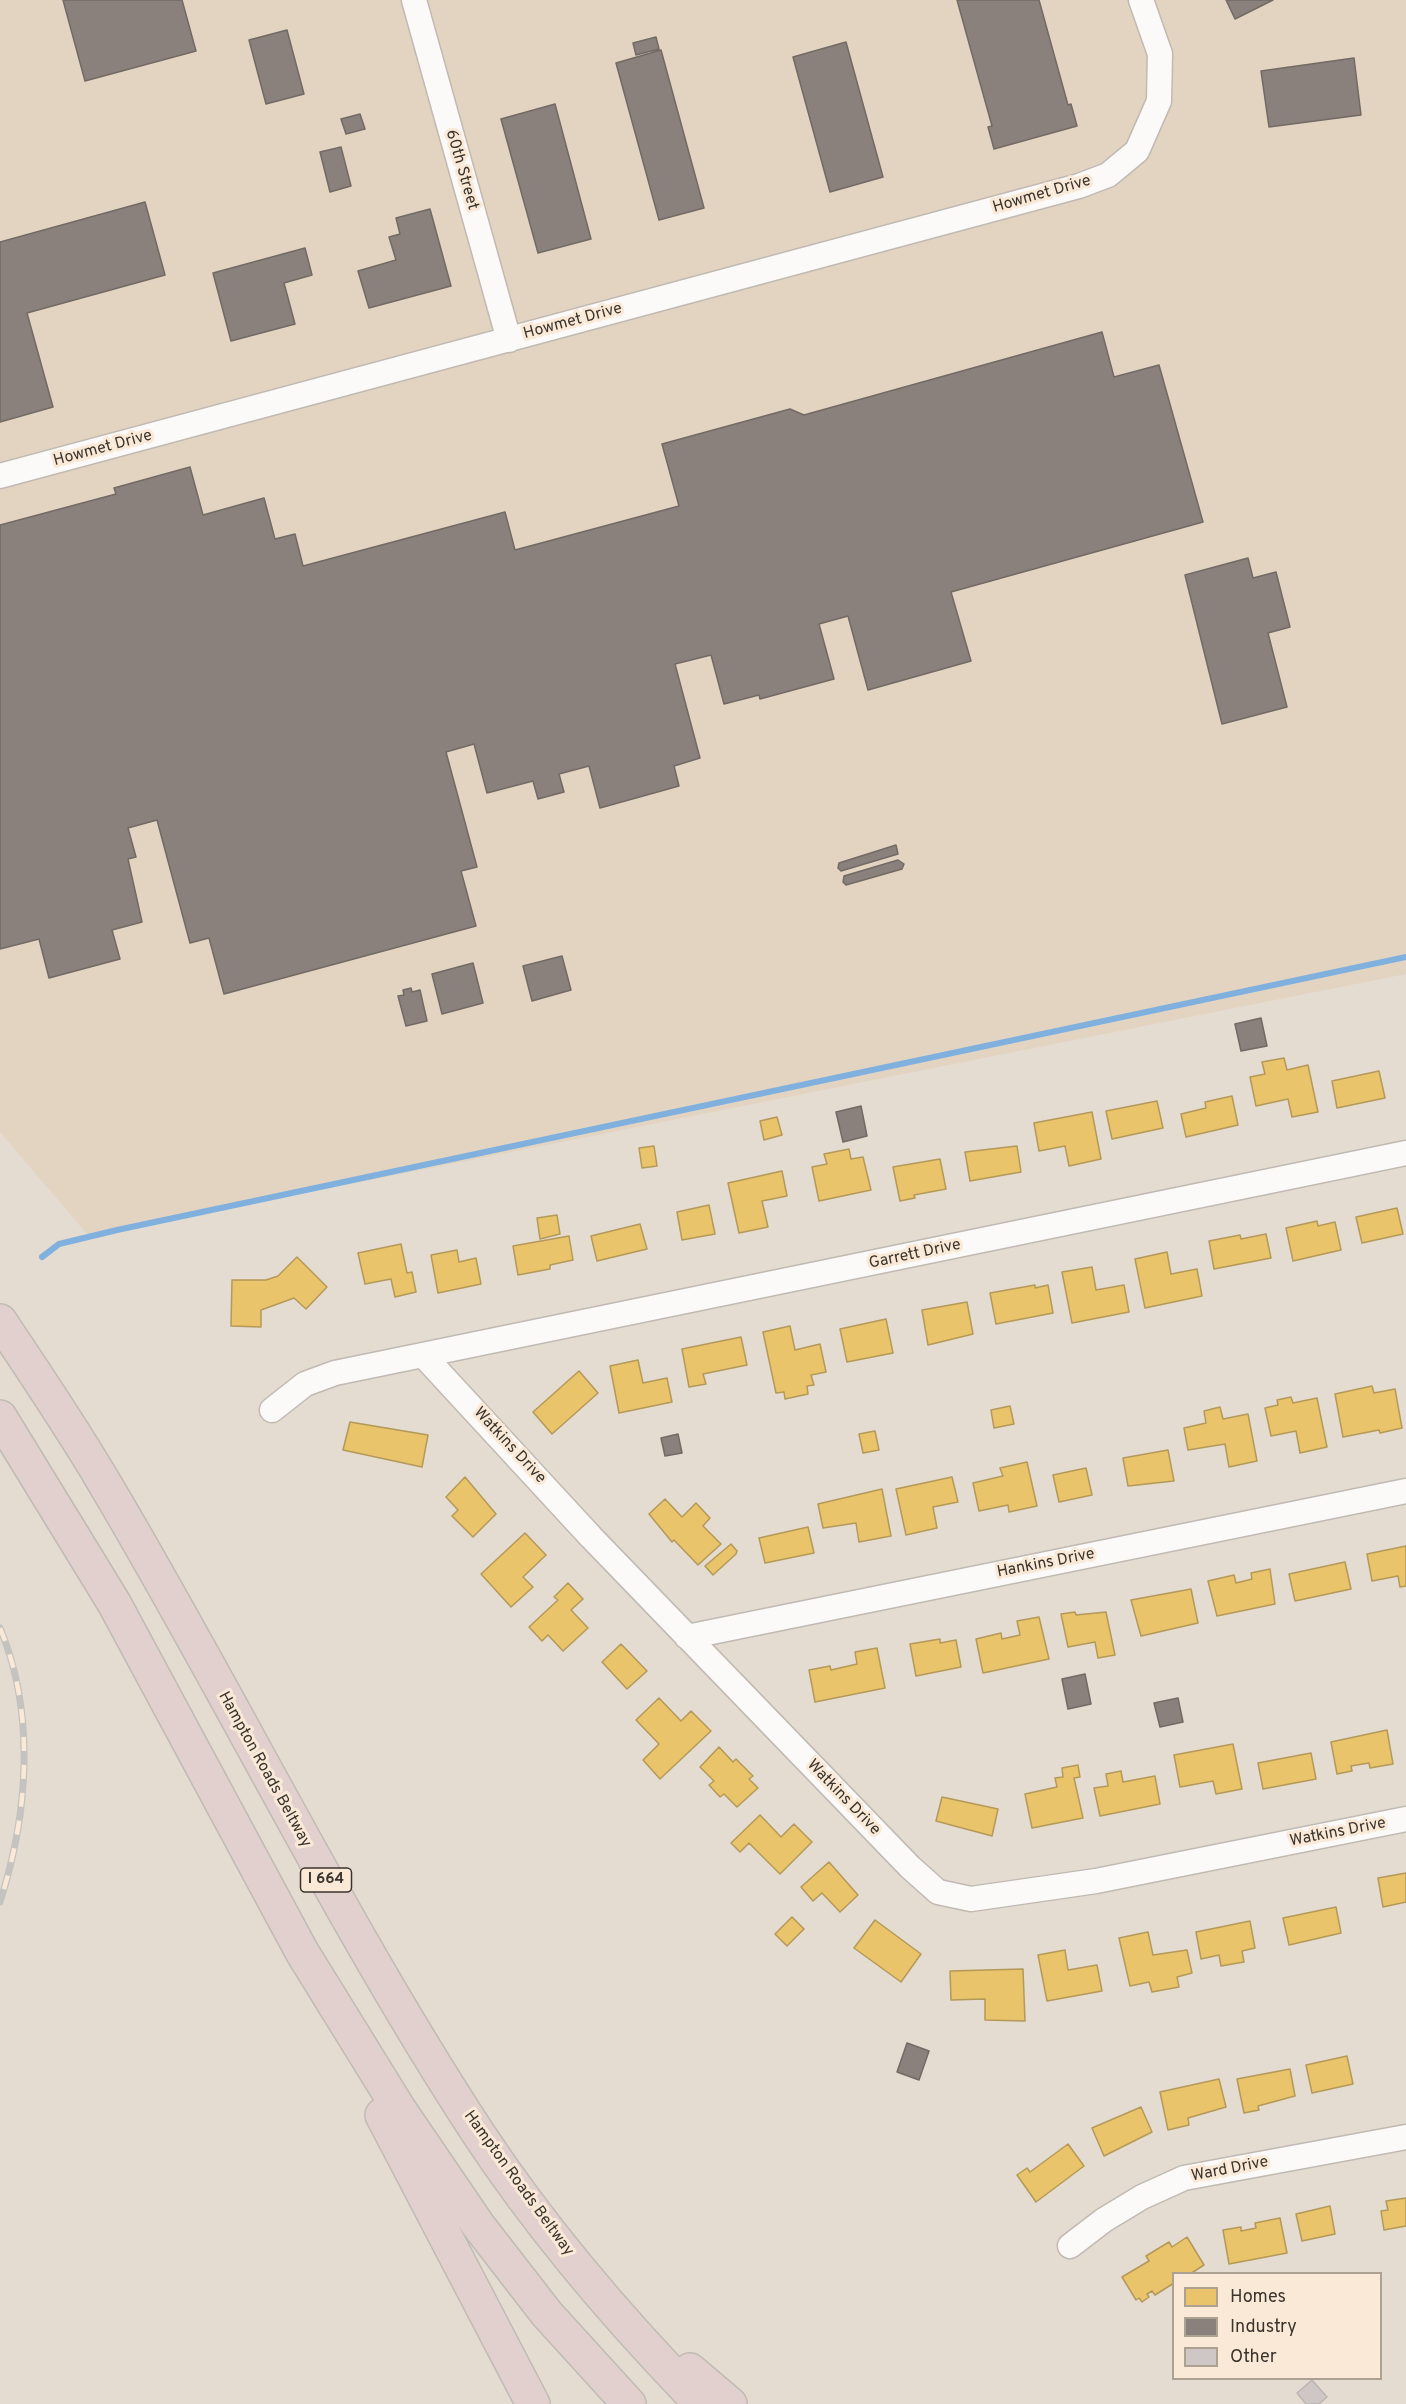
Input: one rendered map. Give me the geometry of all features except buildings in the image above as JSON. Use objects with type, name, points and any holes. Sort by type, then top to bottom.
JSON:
[{"type":"highway","name":"Hampton Roads Beltway","points":[[0,1321],[102,1479],[387,1987],[480,2135],[537,2214],[597,2289],[701,2404]]},
{"type":"highway","points":[[0,1417],[114,1603],[302,1952],[409,2169],[533,2404]]},
{"type":"highway","points":[[302,1952],[399,2109],[478,2225],[547,2314],[630,2404]]},
{"type":"highway","points":[[597,2289],[730,2404]]},
{"type":"street","name":"60th Street","points":[[414,0],[508,340]]},
{"type":"street","name":"Howmet Drive","points":[[0,476],[1079,186],[1108,175],[1137,151],[1159,101],[1160,54],[1142,0]]},
{"type":"street","name":"Garrett Drive","points":[[272,1410],[292,1392],[319,1378],[1406,1153]]},
{"type":"street","name":"Watkins Drive","points":[[424,1356],[687,1637],[910,1867],[939,1892],[971,1899],[1096,1881],[1406,1819]]},
{"type":"street","name":"Hankins Drive","points":[[687,1637],[1406,1491]]},
{"type":"street","name":"Ward Drive","points":[[1070,2246],[1104,2220],[1142,2197],[1184,2178],[1406,2137]]},
{"type":"shaded area","points":[[0,0],[1406,0],[1406,974],[89,1236],[0,1132]]},
{"type":"waterway","points":[[42,1257],[59,1244],[117,1230],[1406,957]]},
{"type":"railway","points":[[0,1628],[19,1695],[24,1765],[17,1835],[0,1902]]}]
